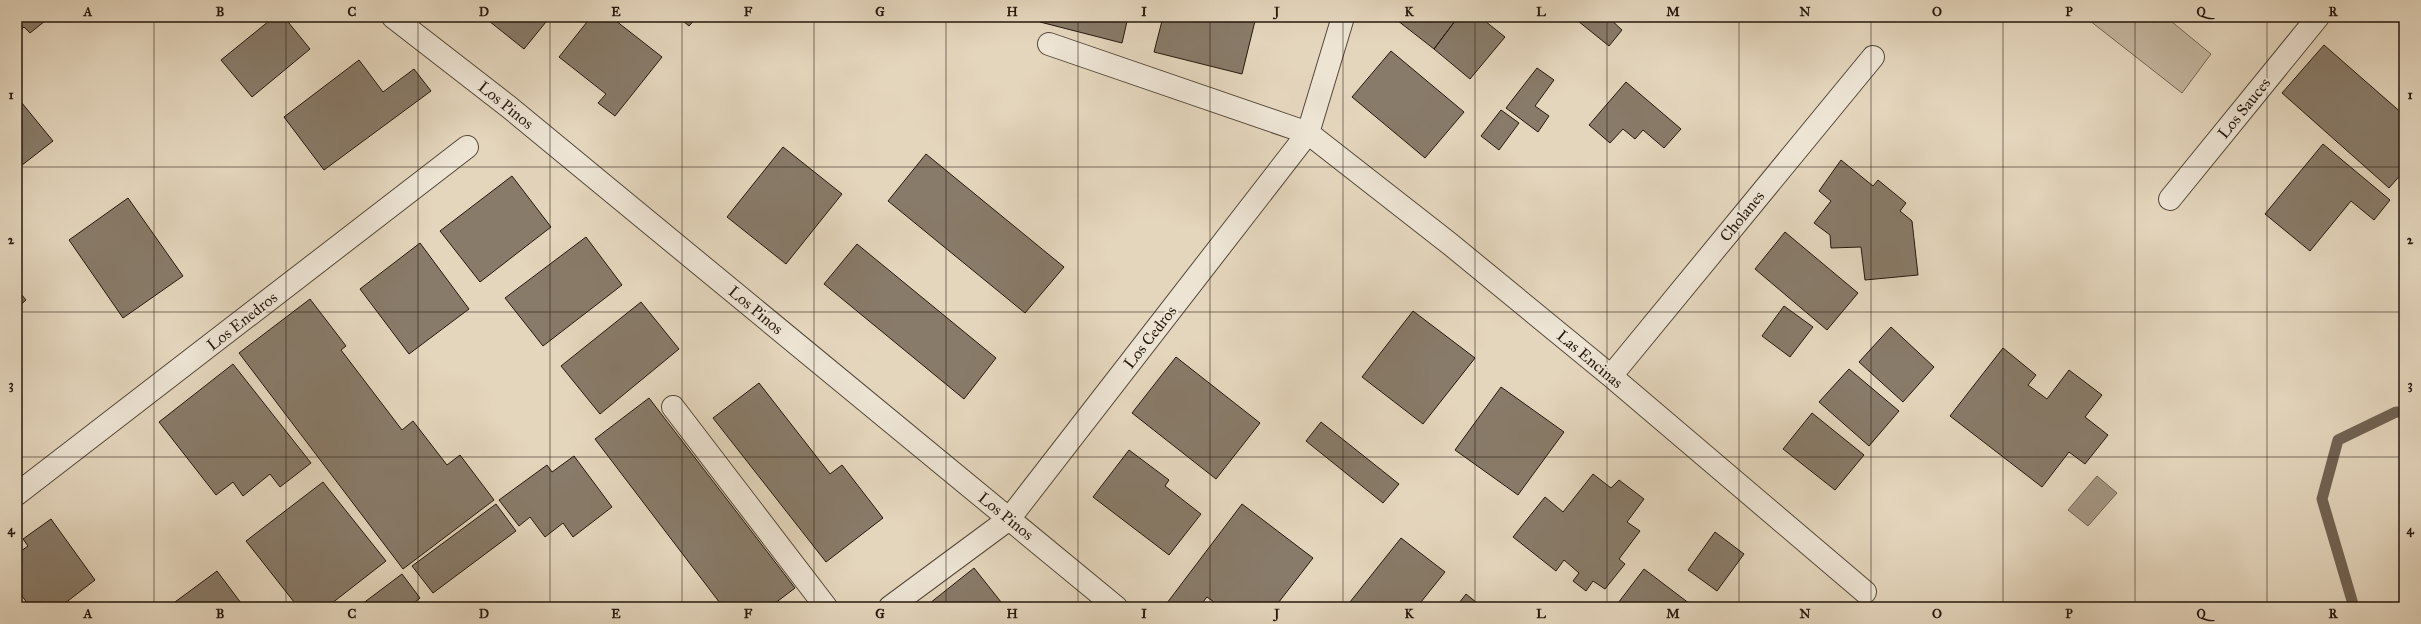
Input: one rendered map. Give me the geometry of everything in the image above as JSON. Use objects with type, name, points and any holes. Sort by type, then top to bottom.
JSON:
[{"type":"street","name":"Los Pinos","points":[[393,17],[509,107],[1116,607]]},
{"type":"street","name":"Los Cedros","points":[[890,607],[1009,519],[1308,133],[1343,17]]},
{"type":"street","name":"Los Sauces","points":[[2170,199],[2318,17]]},
{"type":"street","name":"Las Encinas","points":[[1049,44],[1308,133],[1450,244],[1611,376],[1865,592]]},
{"type":"street","name":"Cholanes","points":[[1611,376],[1873,57]]},
{"type":"street","name":"Los Enedros","points":[[17,494],[467,147]]},
{"type":"street","points":[[673,407],[826,607]]},
{"type":"shaded area","points":[[2085,17],[2166,17],[2211,54],[2182,93]]},
{"type":"shaded area","points":[[2097,476],[2117,493],[2088,526],[2068,510]]},
{"type":"building","points":[[17,17],[50,17],[30,33],[24,27],[17,33]]},
{"type":"building","points":[[274,17],[284,17],[310,49],[252,97],[221,60]]},
{"type":"building","points":[[484,17],[550,17],[524,49]]},
{"type":"building","points":[[591,17],[611,17],[662,57],[615,116],[598,103],[606,94],[559,57]]},
{"type":"building","points":[[678,17],[697,17],[689,26]]},
{"type":"building","points":[[1041,17],[1128,17],[1122,43],[1040,22]]},
{"type":"building","points":[[1163,17],[1239,17],[1255,21],[1242,74],[1154,52]]},
{"type":"building","points":[[1393,17],[1458,17],[1434,49]]},
{"type":"building","points":[[1458,17],[1480,17],[1505,37],[1470,79],[1434,49]]},
{"type":"building","points":[[1581,17],[1608,17],[1622,30],[1609,46],[1578,21]]},
{"type":"building","points":[[2324,45],[2404,115],[2404,171],[2389,188],[2282,93]]},
{"type":"building","points":[[1391,51],[1464,112],[1425,158],[1352,97]]},
{"type":"building","points":[[359,60],[383,92],[414,69],[431,91],[324,170],[284,117]]},
{"type":"building","points":[[1537,68],[1554,80],[1535,106],[1549,116],[1538,132],[1506,108]]},
{"type":"building","points":[[1626,82],[1681,129],[1664,148],[1643,130],[1635,139],[1623,129],[1610,143],[1589,125]]},
{"type":"building","points":[[17,97],[53,141],[17,169]]},
{"type":"building","points":[[1501,110],[1519,123],[1499,150],[1481,136]]},
{"type":"building","points":[[2323,144],[2390,200],[2374,220],[2351,201],[2310,251],[2265,214]]},
{"type":"building","points":[[783,147],[842,194],[786,264],[727,217]]},
{"type":"building","points":[[926,154],[1064,267],[1025,313],[888,201]]},
{"type":"building","points":[[1841,160],[1873,186],[1878,180],[1906,203],[1900,211],[1912,221],[1918,275],[1865,280],[1861,247],[1831,248],[1830,235],[1814,223],[1831,201],[1819,191]]},
{"type":"building","points":[[512,176],[551,227],[480,282],[440,231]]},
{"type":"building","points":[[128,198],[183,276],[123,318],[69,240]]},
{"type":"building","points":[[1785,232],[1858,293],[1827,330],[1755,269]]},
{"type":"building","points":[[586,237],[622,285],[543,346],[505,298]]},
{"type":"building","points":[[420,243],[469,309],[409,354],[360,289]]},
{"type":"building","points":[[857,244],[996,358],[964,399],[824,284]]},
{"type":"building","points":[[17,289],[26,300],[17,308]]},
{"type":"building","points":[[310,299],[346,346],[341,350],[402,430],[413,421],[447,465],[460,455],[494,500],[403,569],[239,353]]},
{"type":"building","points":[[641,302],[679,349],[600,414],[561,366]]},
{"type":"building","points":[[1784,306],[1813,327],[1790,357],[1762,336]]},
{"type":"building","points":[[1413,311],[1475,358],[1423,424],[1362,377]]},
{"type":"building","points":[[1891,327],[1934,367],[1903,402],[1859,362]]},
{"type":"building","points":[[2003,348],[2036,375],[2028,385],[2047,399],[2069,370],[2102,395],[2085,417],[2108,435],[2085,464],[2069,452],[2042,487],[1950,416]]},
{"type":"building","points":[[1176,357],[1260,423],[1216,479],[1132,413]]},
{"type":"building","points":[[233,364],[311,463],[280,487],[270,474],[243,496],[233,482],[216,495],[159,422]]},
{"type":"building","points":[[1849,369],[1899,411],[1869,446],[1819,402]]},
{"type":"building","points":[[759,383],[830,474],[842,465],[883,518],[826,562],[713,418]]},
{"type":"building","points":[[1501,387],[1564,432],[1518,495],[1455,450]]},
{"type":"building","points":[[649,398],[795,588],[770,607],[723,607],[595,439]]},
{"type":"building","points":[[1812,413],[1864,455],[1835,490],[1783,449]]},
{"type":"building","points":[[1321,422],[1399,484],[1383,503],[1306,441]]},
{"type":"building","points":[[1129,450],[1169,480],[1165,486],[1201,514],[1169,555],[1093,497]]},
{"type":"building","points":[[574,456],[612,507],[573,537],[563,523],[545,537],[530,517],[519,526],[499,500],[547,465],[552,472]]},
{"type":"building","points":[[1593,474],[1611,488],[1619,480],[1644,499],[1627,522],[1640,531],[1619,559],[1625,564],[1605,589],[1593,581],[1586,591],[1573,581],[1579,573],[1564,560],[1556,571],[1513,537],[1545,497],[1563,512]]},
{"type":"building","points":[[323,482],[386,561],[327,607],[298,607],[246,541]]},
{"type":"building","points":[[496,504],[516,531],[433,593],[412,566]]},
{"type":"building","points":[[1242,504],[1313,558],[1275,607],[1221,607],[1207,597],[1199,607],[1172,607],[1167,603]]},
{"type":"building","points":[[51,519],[95,580],[60,607],[30,607],[17,589],[17,554],[28,546],[23,539]]},
{"type":"building","points":[[1715,532],[1744,554],[1717,591],[1688,570]]},
{"type":"building","points":[[1401,538],[1445,572],[1417,607],[1346,607]]},
{"type":"building","points":[[974,568],[1005,607],[925,607]]},
{"type":"building","points":[[1644,569],[1694,607],[1615,607]]},
{"type":"building","points":[[217,571],[244,607],[179,607],[175,602]]},
{"type":"building","points":[[402,574],[420,598],[409,607],[358,607]]},
{"type":"building","points":[[1466,594],[1482,607],[1456,607]]},
{"type":"waterway","points":[[2355,607],[2322,499],[2338,440],[2396,412],[2404,412]]}]
